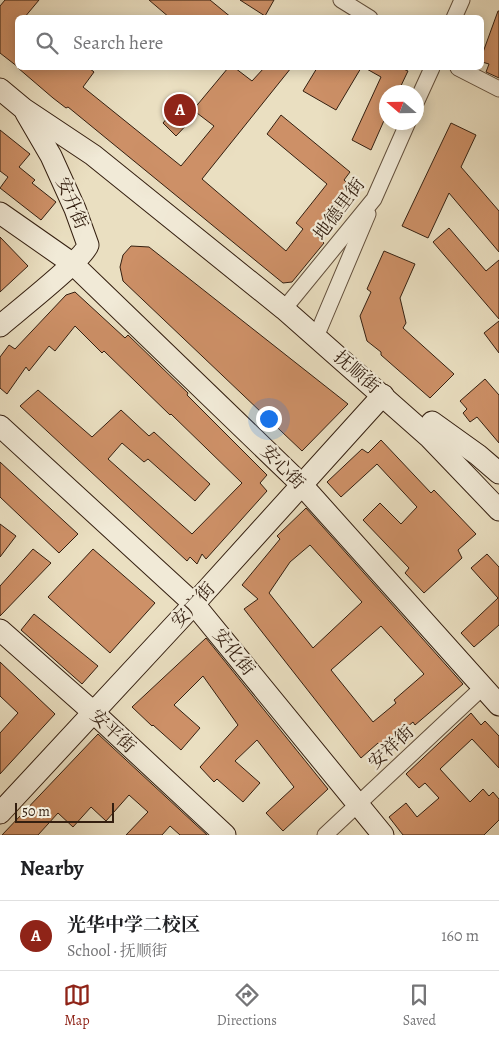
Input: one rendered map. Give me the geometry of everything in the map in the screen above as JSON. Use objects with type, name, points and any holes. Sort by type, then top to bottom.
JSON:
[{"type":"street","points":[[341,0],[365,15]]},
{"type":"street","points":[[455,15],[462,0]]},
{"type":"street","points":[[424,86],[431,70]]},
{"type":"street","points":[[462,70],[499,89]]},
{"type":"street","points":[[0,89],[24,109],[93,155],[316,337],[374,199]]},
{"type":"street","name":"安升街","points":[[0,326],[86,251],[87,240],[51,156],[24,109]]},
{"type":"street","name":"地德里街","points":[[284,309],[374,199],[404,130]]},
{"type":"street","name":"安心街","points":[[0,213],[73,264],[301,484],[499,705]]},
{"type":"street","name":"抚顺街","points":[[316,337],[430,438],[499,510]]},
{"type":"street","name":"抚顺街","points":[[316,337],[396,387],[499,489]]},
{"type":"street","name":"安广街","points":[[0,813],[194,604],[383,395]]},
{"type":"street","name":"抚顺街","points":[[432,422],[478,455],[499,473]]},
{"type":"street","name":"安化街","points":[[0,426],[194,604],[383,835]]},
{"type":"street","name":"安平街","points":[[0,630],[93,712],[225,835]]},
{"type":"street","name":"安祥街","points":[[325,835],[483,687]]},
{"type":"building","points":[[5,0],[39,0],[26,15],[15,15],[15,65],[0,53],[0,6]]},
{"type":"building","points":[[149,0],[210,0],[228,15],[166,15]]},
{"type":"building","points":[[240,0],[274,0],[266,15]]},
{"type":"building","points":[[499,11],[499,78],[486,72],[489,64],[484,63],[484,50]]},
{"type":"building","points":[[20,70],[92,70],[94,72],[83,87],[181,166],[214,126],[193,110],[226,70],[238,70],[252,81],[262,70],[289,70],[202,179],[286,251],[303,229],[296,223],[327,184],[267,134],[281,115],[350,172],[344,180],[353,188],[315,234],[324,243],[292,282],[283,283],[68,107],[66,108]]},
{"type":"building","points":[[316,70],[360,70],[336,110],[303,91]]},
{"type":"building","points":[[369,70],[408,71],[401,85],[379,85],[380,130],[371,150],[352,140],[381,77]]},
{"type":"building","points":[[178,105],[193,118],[176,136],[163,123]]},
{"type":"building","points":[[451,123],[476,135],[461,167],[499,211],[499,252],[449,193],[428,238],[402,226]]},
{"type":"building","points":[[0,130],[30,154],[19,167],[35,180],[32,183],[56,202],[41,220],[0,188],[8,177],[0,171]]},
{"type":"building","points":[[449,228],[486,271],[499,260],[499,319],[433,242]]},
{"type":"building","points":[[0,237],[28,266],[0,292]]},
{"type":"building","points":[[131,246],[149,247],[348,404],[302,451],[123,281],[120,267],[123,255]]},
{"type":"building","points":[[384,251],[415,264],[400,298],[406,323],[403,328],[454,374],[430,398],[367,341],[360,316],[371,292],[367,289]]},
{"type":"building","points":[[75,292],[125,338],[128,335],[188,393],[187,395],[267,475],[260,483],[267,491],[206,559],[202,554],[197,564],[190,557],[187,561],[20,406],[38,390],[92,437],[121,410],[149,436],[154,432],[210,484],[195,501],[148,459],[144,462],[122,443],[108,459],[192,534],[242,483],[104,351],[102,353],[75,326],[55,351],[49,346],[29,371],[26,367],[7,394],[0,388],[0,357],[9,345],[15,349],[66,295]]},
{"type":"building","points":[[499,321],[499,353],[484,333]]},
{"type":"building","points":[[485,379],[499,395],[499,443],[477,417],[470,422],[463,413],[467,409],[460,401]]},
{"type":"building","points":[[381,440],[431,493],[434,490],[476,534],[458,550],[462,558],[424,593],[405,573],[409,568],[363,520],[380,503],[401,524],[417,507],[377,464],[341,497],[327,482],[362,449],[368,453]]},
{"type":"building","points":[[0,462],[78,534],[59,553],[0,497]]},
{"type":"building","points":[[306,508],[463,684],[415,725],[413,722],[382,748],[378,743],[361,758],[244,609],[258,599],[242,585],[280,539],[277,536]],"holes":[[[310,545],[362,602],[313,648],[269,593],[290,562]],[[381,626],[424,674],[394,700],[396,703],[373,722],[331,670]]]},
{"type":"building","points":[[0,524],[16,536],[0,557]]},
{"type":"building","points":[[33,549],[51,563],[0,616],[0,586]]},
{"type":"building","points":[[93,549],[155,603],[110,653],[48,597]]},
{"type":"building","points":[[487,554],[499,567],[499,625],[474,647],[461,633],[498,598],[471,568]]},
{"type":"building","points":[[34,614],[98,666],[82,684],[21,630]]},
{"type":"building","points":[[206,638],[328,789],[283,831],[266,813],[294,787],[257,740],[235,761],[260,783],[243,802],[217,779],[214,782],[200,767],[238,725],[203,676],[174,705],[200,728],[181,750],[132,707]]},
{"type":"building","points":[[0,662],[55,714],[0,774],[0,733],[18,713],[0,696]]},
{"type":"building","points":[[471,713],[481,725],[485,721],[499,736],[499,768],[472,739],[440,769],[470,802],[483,789],[489,796],[493,792],[499,799],[499,820],[484,835],[403,835],[389,817],[406,803],[417,817],[439,798],[425,783],[419,788],[406,774]]},
{"type":"building","points":[[98,734],[207,835],[180,835],[170,826],[162,835],[126,835],[148,812],[129,795],[106,821],[91,807],[73,827],[58,813],[38,835],[2,835]]},
{"type":"place","name":"光华中学二校区","points":[[180,110]]}]
